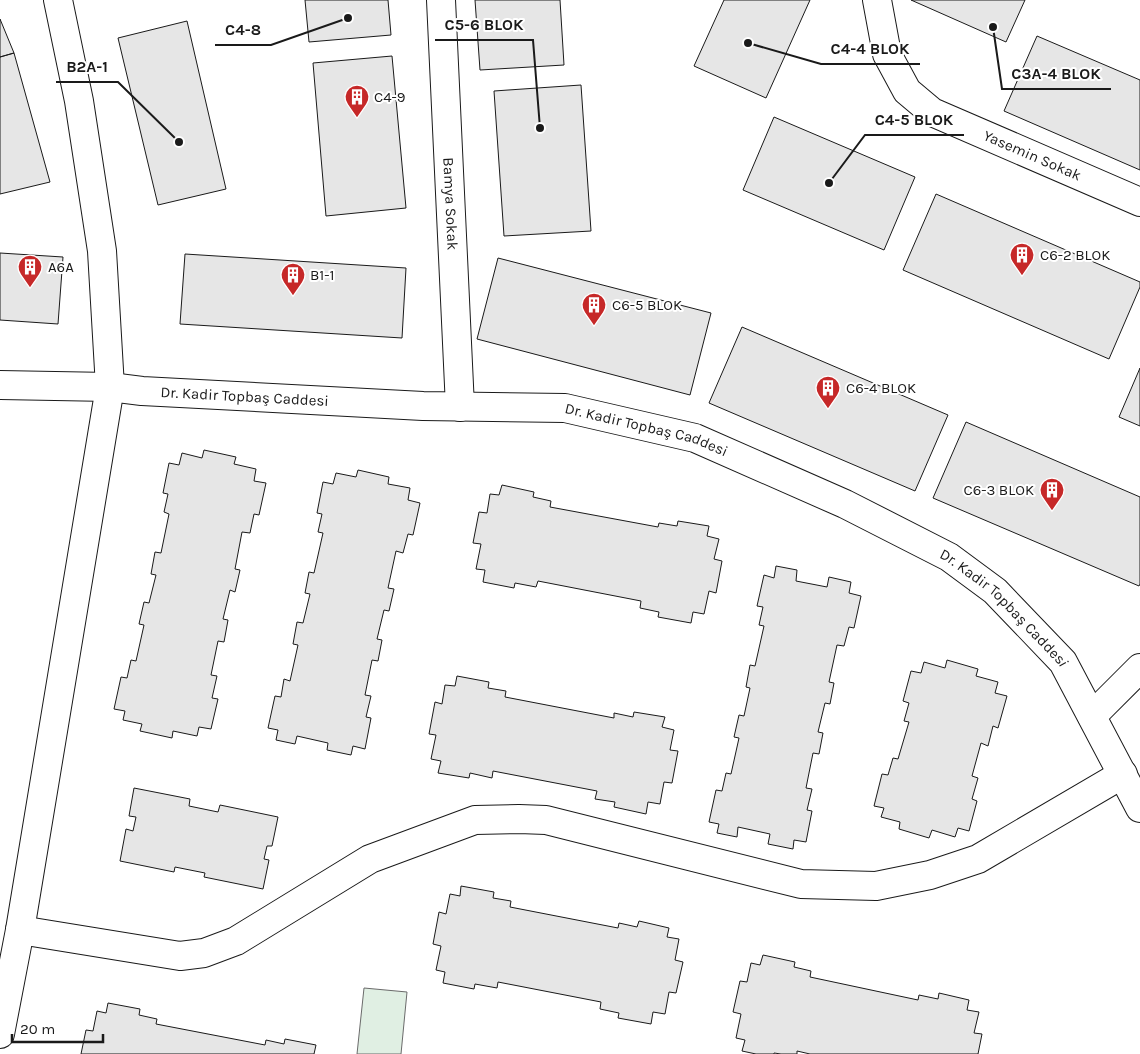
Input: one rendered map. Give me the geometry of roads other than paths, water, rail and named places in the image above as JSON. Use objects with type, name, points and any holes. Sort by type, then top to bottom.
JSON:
[{"type":"street","points":[[0,1034],[20,930],[110,387],[102,251],[79,101],[58,0]]},
{"type":"street","name":"Bamya Sokak","points":[[441,0],[460,407]]},
{"type":"street","name":"Yasemin Sokak","points":[[877,0],[887,54],[907,91],[932,112],[1140,202]]},
{"type":"street","name":"Dr. Kadir Topbaş Caddesi","points":[[0,385],[110,387],[142,391],[423,406],[565,408],[696,438],[846,504],[949,557],[995,591],[1063,662],[1140,808]]},
{"type":"street","points":[[1092,716],[1140,668]]},
{"type":"street","points":[[20,930],[180,956],[204,953],[236,941],[370,859],[475,820],[546,820],[800,884],[876,886],[930,875],[978,858],[1123,774]]},
{"type":"place","name":"C4-8","points":[[348,18]]},
{"type":"place","name":"C3A-4 BLOK","points":[[993,27]]},
{"type":"place","name":"C4-4 BLOK","points":[[748,43]]},
{"type":"place","name":"C4-9","points":[[357,118]]},
{"type":"place","name":"C5-6 BLOK","points":[[540,128]]},
{"type":"place","name":"B2A-1","points":[[179,142]]},
{"type":"place","name":"C4-5 BLOK","points":[[829,183]]},
{"type":"place","name":"C6-2 BLOK","points":[[1022,276]]},
{"type":"place","name":"A6A","points":[[30,288]]},
{"type":"place","name":"B1-1","points":[[293,296]]},
{"type":"place","name":"C6-5 BLOK","points":[[594,326]]},
{"type":"place","name":"C6-4 BLOK","points":[[828,409]]},
{"type":"place","name":"C6-3 BLOK","points":[[1052,511]]}]
